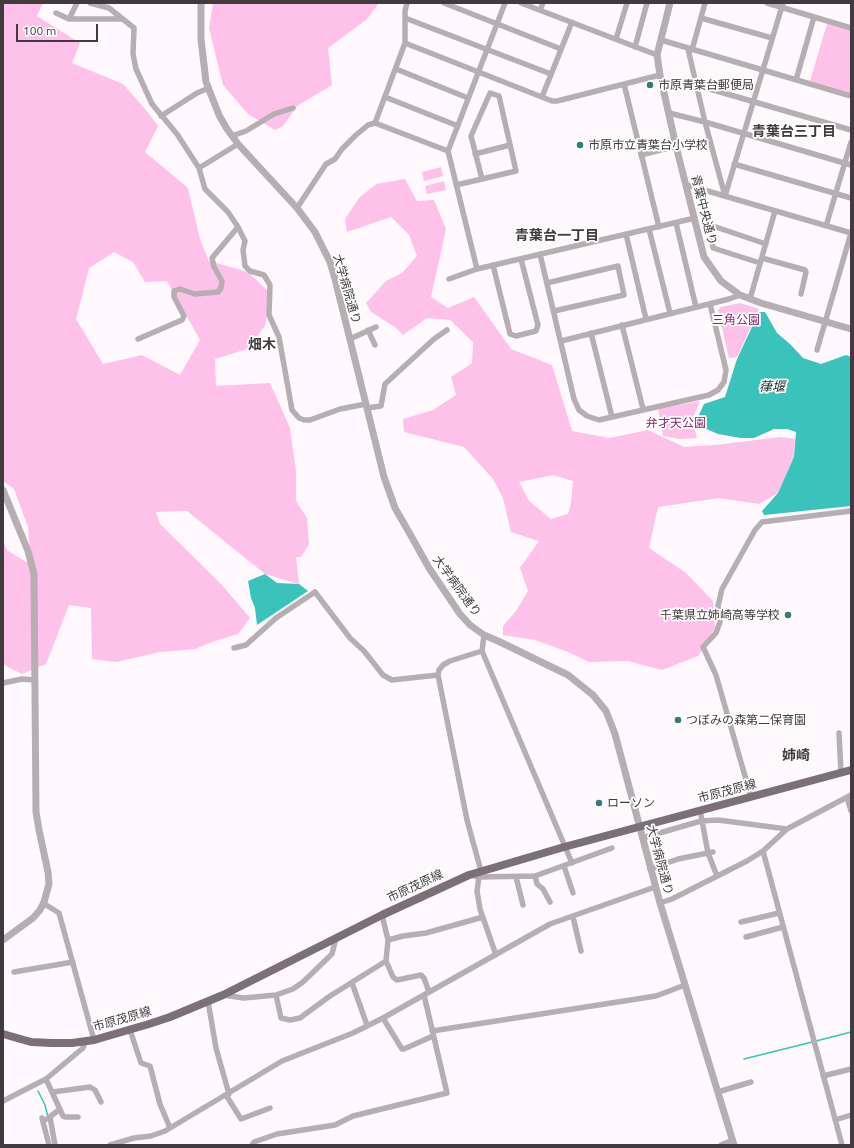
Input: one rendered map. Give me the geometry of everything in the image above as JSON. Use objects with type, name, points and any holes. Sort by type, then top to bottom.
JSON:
[{"type":"main road","name":"市原茂原線","points":[[3,1034],[42,1043],[63,1044],[85,1042],[130,1030],[170,1017],[223,995],[382,915],[469,875],[480,874],[564,847],[639,826],[851,770]]},
{"type":"street","points":[[69,19],[77,3]]},
{"type":"street","points":[[90,3],[109,8],[134,28],[133,54],[136,69],[152,104],[177,134],[199,168],[205,189],[228,212],[238,227],[245,240],[243,250],[245,266],[250,271],[264,275],[270,286],[269,315],[279,337],[292,410],[299,418],[310,420],[340,409],[381,406],[385,384],[434,339],[447,330]]},
{"type":"street","name":"大学病院通り","points":[[201,3],[201,39],[208,88],[219,115],[232,136],[297,208],[315,232],[330,262],[384,477],[395,508],[429,568],[460,614],[470,625],[484,635],[498,640],[568,675],[593,695],[606,711],[615,734],[655,887],[733,1142]]},
{"type":"street","points":[[375,122],[406,43],[405,18],[407,3]]},
{"type":"street","points":[[444,3],[561,49]]},
{"type":"street","points":[[477,269],[448,151],[505,3]]},
{"type":"street","points":[[521,3],[657,55]]},
{"type":"street","points":[[540,10],[543,3]]},
{"type":"street","points":[[616,39],[627,3]]},
{"type":"street","points":[[635,47],[647,3]]},
{"type":"street","name":"青葉中央通り","points":[[670,3],[657,55],[676,146],[704,257],[721,281],[740,295],[851,329]]},
{"type":"street","points":[[705,3],[690,49],[696,85],[725,196]]},
{"type":"street","points":[[767,3],[782,5],[814,17],[851,28]]},
{"type":"street","points":[[725,196],[782,5]]},
{"type":"street","points":[[56,13],[69,19],[122,19]]},
{"type":"street","points":[[796,80],[814,17]]},
{"type":"street","points":[[405,18],[488,48],[551,74]]},
{"type":"street","points":[[701,18],[772,38]]},
{"type":"street","points":[[542,97],[572,22]]},
{"type":"street","points":[[661,40],[851,96]]},
{"type":"street","points":[[406,43],[478,73],[552,101],[660,75]]},
{"type":"street","points":[[396,69],[468,98]]},
{"type":"street","points":[[624,84],[659,227]]},
{"type":"street","points":[[696,85],[851,130]]},
{"type":"street","points":[[161,116],[197,93],[208,88]]},
{"type":"street","points":[[456,185],[482,179],[516,171],[499,96],[490,93],[471,136],[482,179]]},
{"type":"street","points":[[385,97],[458,126]]},
{"type":"street","points":[[232,136],[274,114],[293,108]]},
{"type":"street","points":[[669,113],[744,133],[851,165]]},
{"type":"street","points":[[297,208],[326,164],[335,159],[342,149],[356,135],[368,125],[375,122],[448,151]]},
{"type":"street","points":[[826,226],[851,142]]},
{"type":"street","points":[[199,168],[238,144]]},
{"type":"street","points":[[475,154],[510,145]]},
{"type":"street","points":[[641,155],[676,146]]},
{"type":"street","points":[[734,164],[851,198]]},
{"type":"street","points":[[686,185],[851,233],[817,350]]},
{"type":"street","points":[[750,299],[775,211]]},
{"type":"street","points":[[449,279],[493,265],[695,218]]},
{"type":"street","points":[[676,223],[696,307]]},
{"type":"street","points":[[766,244],[710,225],[713,248],[805,270],[806,272],[801,294]]},
{"type":"street","points":[[138,339],[182,320],[184,316],[174,297],[174,291],[180,289],[195,294],[218,292],[221,288],[222,281],[214,268],[212,258],[238,227]]},
{"type":"street","points":[[649,229],[670,314]]},
{"type":"street","points":[[626,234],[646,319]]},
{"type":"street","points":[[540,254],[574,399],[579,410],[586,416],[599,420],[709,395],[718,390],[724,382],[726,370],[710,304]]},
{"type":"street","points":[[493,265],[510,334],[516,336],[536,331],[538,326],[521,259]]},
{"type":"street","points":[[547,283],[618,266],[624,295],[554,311]]},
{"type":"street","points":[[561,341],[710,304],[740,295]]},
{"type":"street","points":[[622,325],[643,409]]},
{"type":"street","points":[[350,339],[376,327]]},
{"type":"street","points":[[368,330],[375,345]]},
{"type":"street","points":[[591,333],[612,417]]},
{"type":"street","points":[[3,490],[28,551],[34,574],[36,812],[38,830],[48,872],[48,891],[43,903],[33,918],[3,940]]},
{"type":"street","points":[[751,797],[716,675],[703,647],[716,633],[720,622],[718,606],[722,589],[755,530],[762,522],[851,511]]},
{"type":"street","points":[[234,648],[246,645],[252,641],[258,633],[276,618],[315,592],[350,638],[364,651],[383,675],[392,680],[438,675]]},
{"type":"street","points":[[484,635],[482,651],[572,863]]},
{"type":"street","points":[[482,651],[450,661],[443,665],[439,670],[438,675],[467,820],[480,874],[477,891],[483,917],[496,955]]},
{"type":"street","points":[[3,683],[22,679],[35,680]]},
{"type":"street","points":[[839,733],[841,773]]},
{"type":"street","points":[[660,903],[672,899],[747,861],[763,851],[787,828],[849,796],[851,811]]},
{"type":"street","points":[[700,810],[701,821],[717,876]]},
{"type":"street","points":[[642,838],[701,821],[718,820],[787,828]]},
{"type":"street","points":[[480,874],[516,877],[535,876],[612,848]]},
{"type":"street","points":[[763,851],[842,1145]]},
{"type":"street","points":[[650,869],[678,859],[710,852]]},
{"type":"street","points":[[564,866],[573,893]]},
{"type":"street","points":[[535,876],[537,884],[543,889],[550,902]]},
{"type":"street","points":[[516,877],[523,905]]},
{"type":"street","points":[[110,1145],[134,1138],[151,1136],[170,1128],[282,1061],[353,1033],[384,1018],[550,924],[655,887]]},
{"type":"street","points":[[43,903],[59,913],[94,1040]]},
{"type":"street","points":[[741,922],[779,913]]},
{"type":"street","points":[[252,1145],[254,1142],[277,1134],[335,1125],[353,1116],[447,1093],[433,1034],[424,978],[421,975],[397,980],[393,977],[386,962],[388,940],[382,915]]},
{"type":"street","points":[[388,940],[403,936],[426,933],[483,917]]},
{"type":"street","points":[[573,917],[581,951]]},
{"type":"street","points":[[746,937],[783,926]]},
{"type":"street","points":[[223,995],[244,998],[276,995],[284,992],[303,982],[332,954],[336,938]]},
{"type":"street","points":[[14,972],[73,962]]},
{"type":"street","points":[[276,995],[281,1018],[290,1020],[300,1018],[386,962]]},
{"type":"street","points":[[352,983],[368,1025]]},
{"type":"street","points":[[384,1018],[402,1049],[404,1049],[433,1034],[656,996],[686,985]]},
{"type":"street","points":[[208,1001],[216,1048],[227,1095],[241,1119],[270,1108]]},
{"type":"street","points":[[130,1030],[141,1063],[150,1066],[160,1104],[170,1128]]},
{"type":"street","points":[[3,1101],[46,1079],[83,1048],[85,1042]]},
{"type":"street","points":[[824,1076],[851,1069]]},
{"type":"street","points":[[46,1079],[65,1117],[78,1117]]},
{"type":"street","points":[[718,1092],[751,1082]]},
{"type":"street","points":[[53,1092],[90,1087],[95,1090],[101,1102]]},
{"type":"street","points":[[49,1145],[43,1120],[50,1117],[60,1109]]},
{"type":"street","points":[[835,1120],[851,1115]]},
{"type":"street","points":[[50,1117],[54,1145]]},
{"type":"street","points":[[722,1145],[733,1142]]},
{"type":"green space","points":[[3,3],[43,3],[37,16],[80,43],[72,63],[123,84],[158,126],[145,152],[188,188],[200,239],[209,261],[248,272],[271,294],[265,326],[247,349],[215,359],[216,386],[270,383],[290,428],[296,471],[296,501],[307,518],[309,544],[301,557],[296,557],[299,584],[265,574],[187,511],[156,512],[160,524],[222,585],[250,618],[238,634],[195,649],[160,652],[116,662],[92,659],[91,608],[69,605],[46,664],[22,674],[4,665],[3,541],[7,550],[31,565],[28,527],[14,489],[3,481]],"holes":[[[114,252],[133,262],[145,282],[167,281],[200,340],[180,375],[142,355],[103,364],[76,319],[89,268]]]},
{"type":"green space","points":[[213,3],[379,3],[367,19],[328,48],[332,85],[297,106],[283,126],[275,130],[248,114],[223,85],[209,28]]},
{"type":"green space","points":[[827,24],[851,30],[851,93],[810,81]]},
{"type":"green space","points":[[441,167],[443,176],[424,181],[422,172]]},
{"type":"green space","points":[[405,179],[417,201],[434,200],[446,229],[431,297],[448,308],[474,297],[511,349],[552,365],[572,431],[609,438],[648,430],[684,447],[781,437],[795,439],[794,457],[778,493],[759,504],[719,498],[658,507],[649,548],[686,573],[713,601],[715,628],[698,656],[662,670],[628,661],[589,662],[568,652],[535,640],[503,635],[503,626],[516,611],[528,591],[520,568],[539,541],[511,532],[503,498],[493,479],[464,447],[404,432],[403,419],[433,410],[456,395],[451,377],[472,363],[473,342],[450,320],[427,318],[403,335],[395,327],[371,312],[366,303],[386,281],[402,273],[417,256],[409,235],[391,217],[347,232],[345,219],[359,198],[376,184]],"holes":[[[553,475],[573,481],[571,503],[568,514],[551,519],[529,501],[519,482]]]},
{"type":"green space","points":[[444,181],[446,190],[427,194],[425,186]]},
{"type":"green space","name":"三角公園","points":[[740,303],[759,309],[737,357],[729,358],[718,310],[721,307]]},
{"type":"green space","name":"弁才天公園","points":[[700,401],[692,419],[697,438],[680,439],[663,436],[658,409]]},
{"type":"water","name":"葎堰","points":[[759,312],[765,312],[777,333],[803,358],[821,364],[846,355],[851,357],[851,506],[764,515],[762,511],[778,493],[794,457],[796,432],[787,429],[774,429],[754,438],[741,438],[718,434],[704,428],[699,415],[704,404],[725,397],[737,359]]},
{"type":"water","points":[[265,574],[277,583],[299,584],[308,591],[257,625],[255,608],[251,598],[248,581]]},
{"type":"waterway","points":[[816,1041],[851,1032]]},
{"type":"waterway","points":[[744,1059],[812,1042]]},
{"type":"waterway","points":[[38,1091],[45,1105],[48,1117]]},
{"type":"place","name":"市原青葉台郵便局","points":[[650,85]]},
{"type":"place","name":"市原市立青葉台小学校","points":[[580,145]]},
{"type":"place","name":"千葉県立姉崎高等学校","points":[[788,615]]},
{"type":"place","name":"つぼみの森第二保育園","points":[[678,720]]},
{"type":"place","name":"ローソン","points":[[599,803]]},
{"type":"district","name":"青葉台三丁目","points":[[794,131]]},
{"type":"district","name":"青葉台一丁目","points":[[557,235]]},
{"type":"district","name":"畑木","points":[[262,344]]},
{"type":"district","name":"姉崎","points":[[796,755]]}]
